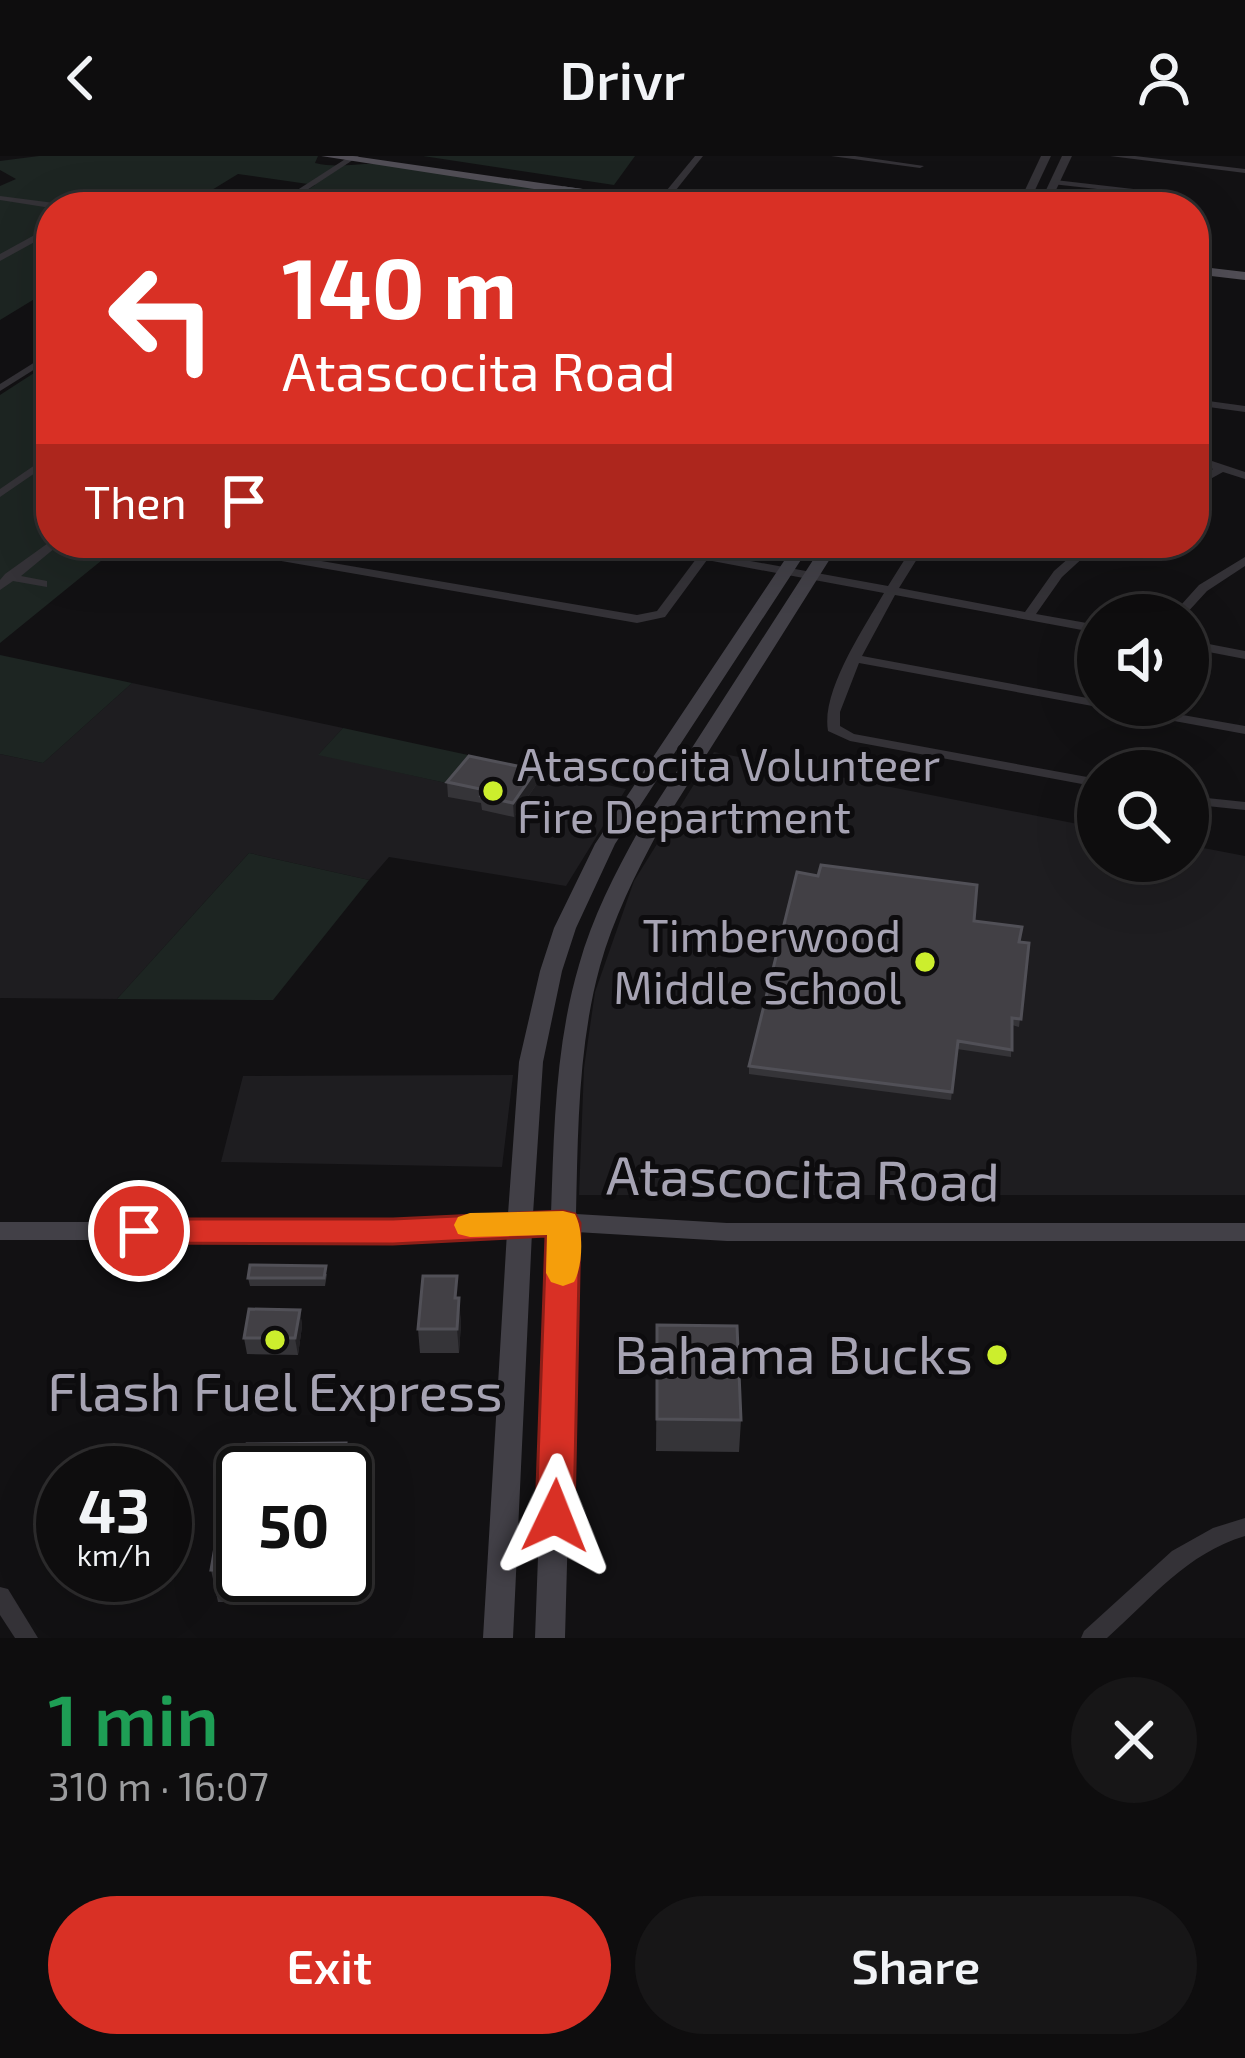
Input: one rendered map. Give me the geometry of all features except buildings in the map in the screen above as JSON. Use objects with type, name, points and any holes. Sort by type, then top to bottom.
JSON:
[{"type":"main road","points":[[384,156],[596,192]]},
{"type":"main road","points":[[341,157],[578,192]]},
{"type":"main road","points":[[1209,276],[1245,281]]},
{"type":"main road","points":[[498,1638],[532,1062],[565,928],[605,844],[794,558]]},
{"type":"main road","points":[[550,1638],[567,1102],[577,1022],[599,932],[649,830],[823,558]]},
{"type":"main road","name":"Atascocita Road","points":[[0,1231],[393,1232],[563,1223],[727,1232],[1245,1232]]},
{"type":"street","points":[[665,192],[699,156]]},
{"type":"street","points":[[835,156],[920,166]]},
{"type":"street","points":[[1029,192],[1046,156]]},
{"type":"street","points":[[1050,192],[1067,156]]},
{"type":"street","points":[[1114,156],[1245,171]]},
{"type":"street","points":[[286,192],[341,157]]},
{"type":"street","points":[[295,192],[341,157]]},
{"type":"street","points":[[1055,182],[1142,192]]},
{"type":"street","points":[[0,198],[36,203]]},
{"type":"street","points":[[0,208],[14,200]]},
{"type":"street","points":[[0,258],[36,238]]},
{"type":"street","points":[[0,379],[36,359]]},
{"type":"street","points":[[0,388],[36,361]]},
{"type":"street","points":[[1209,405],[1245,410]]},
{"type":"street","points":[[1209,463],[1245,476]]},
{"type":"street","points":[[1209,475],[1222,468]]},
{"type":"street","points":[[0,494],[36,469]]},
{"type":"street","points":[[4,580],[36,557]]},
{"type":"street","points":[[286,558],[650,619],[661,614],[703,558]]},
{"type":"street","points":[[714,558],[1077,624]]},
{"type":"street","points":[[912,558],[855,658],[830,717],[833,728],[850,736],[1077,779]]},
{"type":"street","points":[[1028,616],[1074,558]]},
{"type":"street","points":[[1198,594],[1245,561]]},
{"type":"street","points":[[4,580],[43,584]]},
{"type":"street","points":[[1209,648],[1245,655]]},
{"type":"street","points":[[855,658],[1077,700]]},
{"type":"street","points":[[1209,724],[1245,730]]},
{"type":"street","points":[[1092,1638],[1172,1561],[1212,1536],[1245,1527]]},
{"type":"street","points":[[0,1596],[27,1638]]},
{"type":"shaded area","points":[[39,156],[318,156],[315,163],[324,165],[383,164],[556,189],[304,192],[315,185],[238,174],[209,192],[36,192],[36,298],[0,320],[0,186],[16,179],[0,170],[0,161]]},
{"type":"shaded area","points":[[423,156],[635,156],[614,185]]},
{"type":"shaded area","points":[[36,372],[36,558],[105,558],[0,643],[0,395]]},
{"type":"shaded area","points":[[0,655],[132,683],[43,763],[0,754]]},
{"type":"shaded area","points":[[132,683],[343,728],[319,754],[446,783],[468,755],[626,789],[566,886],[389,857],[369,880],[249,853],[117,999],[0,998],[0,754],[43,763]]},
{"type":"shaded area","points":[[343,728],[468,755],[446,783],[318,755]]},
{"type":"shaded area","name":"Timberwood Middle School","points":[[714,752],[1077,824],[1077,882],[1209,882],[1209,849],[1245,856],[1245,1195],[579,1195],[584,1068],[595,992],[634,881]]},
{"type":"shaded area","points":[[249,853],[369,880],[273,1000],[117,999]]},
{"type":"shaded area","points":[[513,1075],[502,1167],[221,1162],[243,1076]]},
{"type":"slow traffic","points":[[470,1225],[563,1223],[563,1273]]},
{"type":"place","name":"Atascocita Volunteer Fire Department","points":[[493,791]]},
{"type":"place","name":"Timberwood Middle School","points":[[925,962]]},
{"type":"place","name":"Flash Fuel Express","points":[[275,1340]]},
{"type":"place","name":"Bahama Bucks","points":[[997,1355]]},
{"type":"route","points":[[139,1231],[393,1232],[563,1223],[555,1516]]}]
